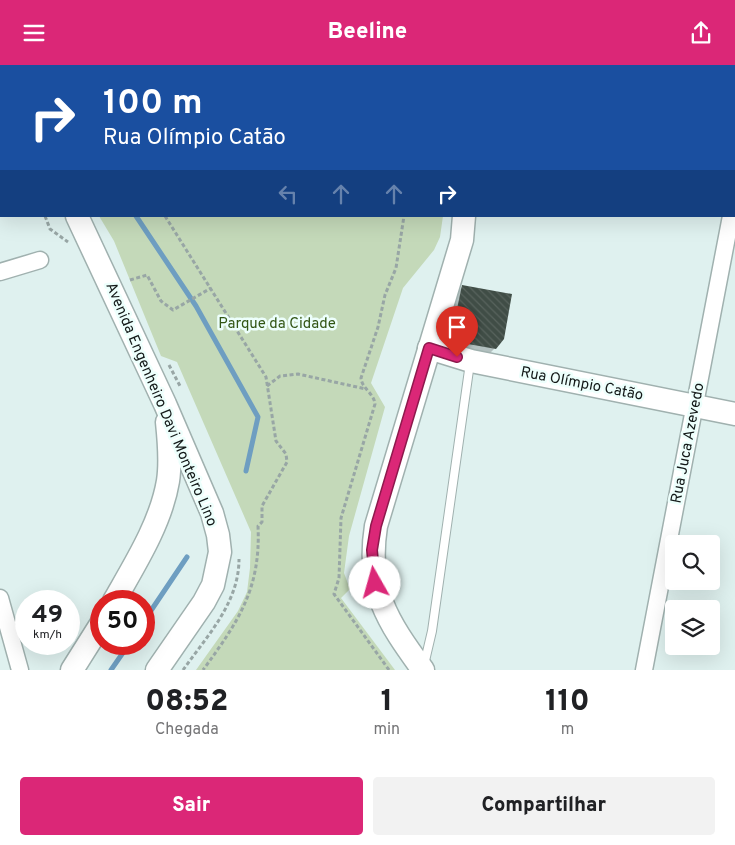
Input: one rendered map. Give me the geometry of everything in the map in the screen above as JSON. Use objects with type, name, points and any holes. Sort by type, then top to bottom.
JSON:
[{"type":"main road","name":"Avenida Engenheiro Davi Monteiro Lino","points":[[77,217],[166,404],[212,513],[218,535],[220,552],[212,585],[204,602],[157,670]]},
{"type":"main road","points":[[423,670],[388,618],[378,594],[373,571],[372,550],[376,526],[462,239],[464,217]]},
{"type":"main road","name":"Rua Olímpio Catão","points":[[429,348],[471,361],[735,414]]},
{"type":"main road","points":[[120,590],[154,523],[168,481],[169,445],[166,404]]},
{"type":"main road","points":[[72,670],[90,641]]},
{"type":"street","name":"Rua Juca Azevedo","points":[[644,670],[731,217]]},
{"type":"street","points":[[0,272],[40,260]]},
{"type":"street","points":[[0,599],[20,670]]},
{"type":"lane","points":[[423,670],[432,631],[471,361]]},
{"type":"path","points":[[166,217],[266,377],[276,441],[286,455],[287,462],[262,506],[262,522],[258,526],[258,554],[253,580],[242,614],[202,670]]},
{"type":"path","points":[[267,387],[280,376],[298,374],[366,389],[361,378],[378,327],[385,295],[396,269],[404,217]]},
{"type":"path","points":[[130,281],[147,275],[161,301],[172,310],[182,307],[211,287]]},
{"type":"green space","name":"Parque da Cidade","points":[[100,217],[443,217],[440,237],[434,250],[403,288],[371,383],[385,407],[349,536],[344,573],[350,589],[341,598],[395,670],[196,670],[238,611],[247,592],[251,532],[177,362],[161,356],[114,241]]},
{"type":"building","points":[[462,285],[512,294],[504,339],[496,349],[468,344],[469,336],[452,333]]},
{"type":"waterway","points":[[137,217],[196,306],[258,417],[246,471]]},
{"type":"waterway","points":[[155,605],[187,557]]},
{"type":"waterway","points":[[111,670],[121,655]]},
{"type":"route","points":[[375,583],[372,550],[376,526],[429,348],[457,357]]}]
